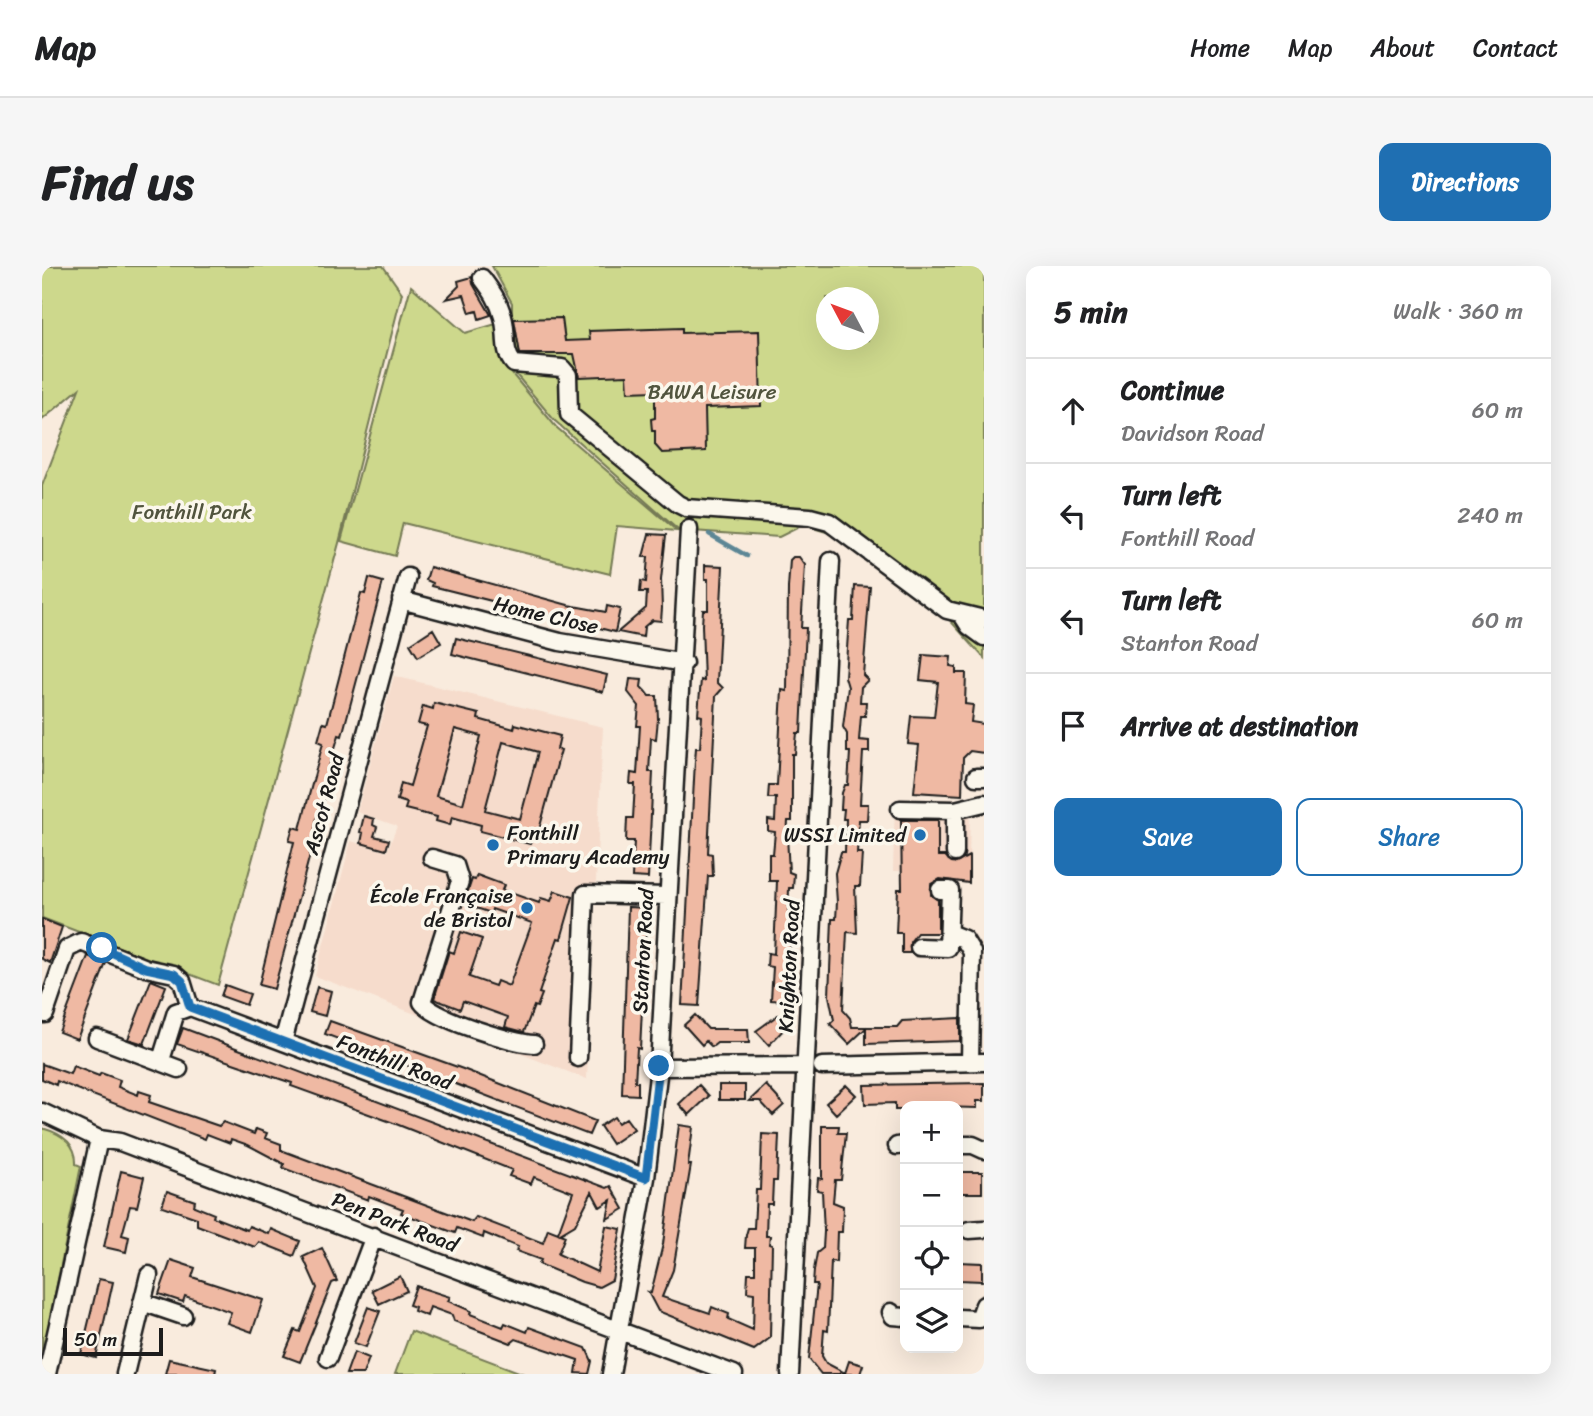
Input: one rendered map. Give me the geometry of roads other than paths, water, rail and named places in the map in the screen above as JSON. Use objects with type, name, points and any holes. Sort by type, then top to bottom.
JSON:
[{"type":"street","points":[[482,278],[495,296],[504,318],[507,357],[514,364],[562,368],[568,375],[569,414],[678,505],[686,509],[810,517],[829,522],[947,610],[984,618]]},
{"type":"street","name":"Stanton Road","points":[[611,1374],[621,1330],[646,1178],[659,1066],[667,896],[684,663],[689,529]]},
{"type":"street","name":"Knighton Road","points":[[790,1374],[831,561]]},
{"type":"street","name":"Ascot Road","points":[[283,1042],[408,577]]},
{"type":"street","name":"Home Close","points":[[401,600],[560,642],[684,663]]},
{"type":"street","points":[[962,615],[969,626],[984,636]]},
{"type":"street","points":[[900,809],[955,810],[984,803]]},
{"type":"street","points":[[954,853],[955,810]]},
{"type":"street","points":[[432,858],[443,859],[455,865],[460,881],[422,1002],[429,1009],[452,1020],[521,1043],[534,1044]]},
{"type":"street","points":[[919,947],[948,948],[950,890],[940,890]]},
{"type":"street","points":[[578,1058],[585,894],[667,896]]},
{"type":"street","points":[[822,1066],[977,1062],[972,952],[964,939],[949,933]]},
{"type":"street","points":[[45,1014],[48,984],[67,949],[81,942],[146,968],[174,974],[182,981],[190,1007],[176,1012],[161,1059]]},
{"type":"street","name":"Fonthill Road","points":[[190,1007],[646,1178]]},
{"type":"street","points":[[97,1038],[161,1059],[179,1069]]},
{"type":"street","points":[[659,1066],[804,1066]]},
{"type":"street","name":"Pen Park Road","points":[[42,1112],[99,1139],[120,1142],[734,1374]]},
{"type":"street","points":[[52,1373],[99,1139]]},
{"type":"street","points":[[963,1146],[984,1150]]},
{"type":"street","points":[[328,1357],[374,1236]]},
{"type":"street","points":[[125,1374],[149,1275]]},
{"type":"street","points":[[142,1302],[183,1316]]},
{"type":"street","points":[[963,1318],[979,1319],[984,1305]]},
{"type":"waterway","points":[[709,534],[747,556]]},
{"type":"place","name":"WSSI Limited","points":[[920,835]]},
{"type":"place","name":"Fonthill Primary Academy","points":[[493,845]]},
{"type":"place","name":"École Française de Bristol","points":[[527,908]]},
{"type":"park label","name":"BAWA Leisure","points":[[712,392]]},
{"type":"park label","name":"Fonthill Park","points":[[192,512]]}]
